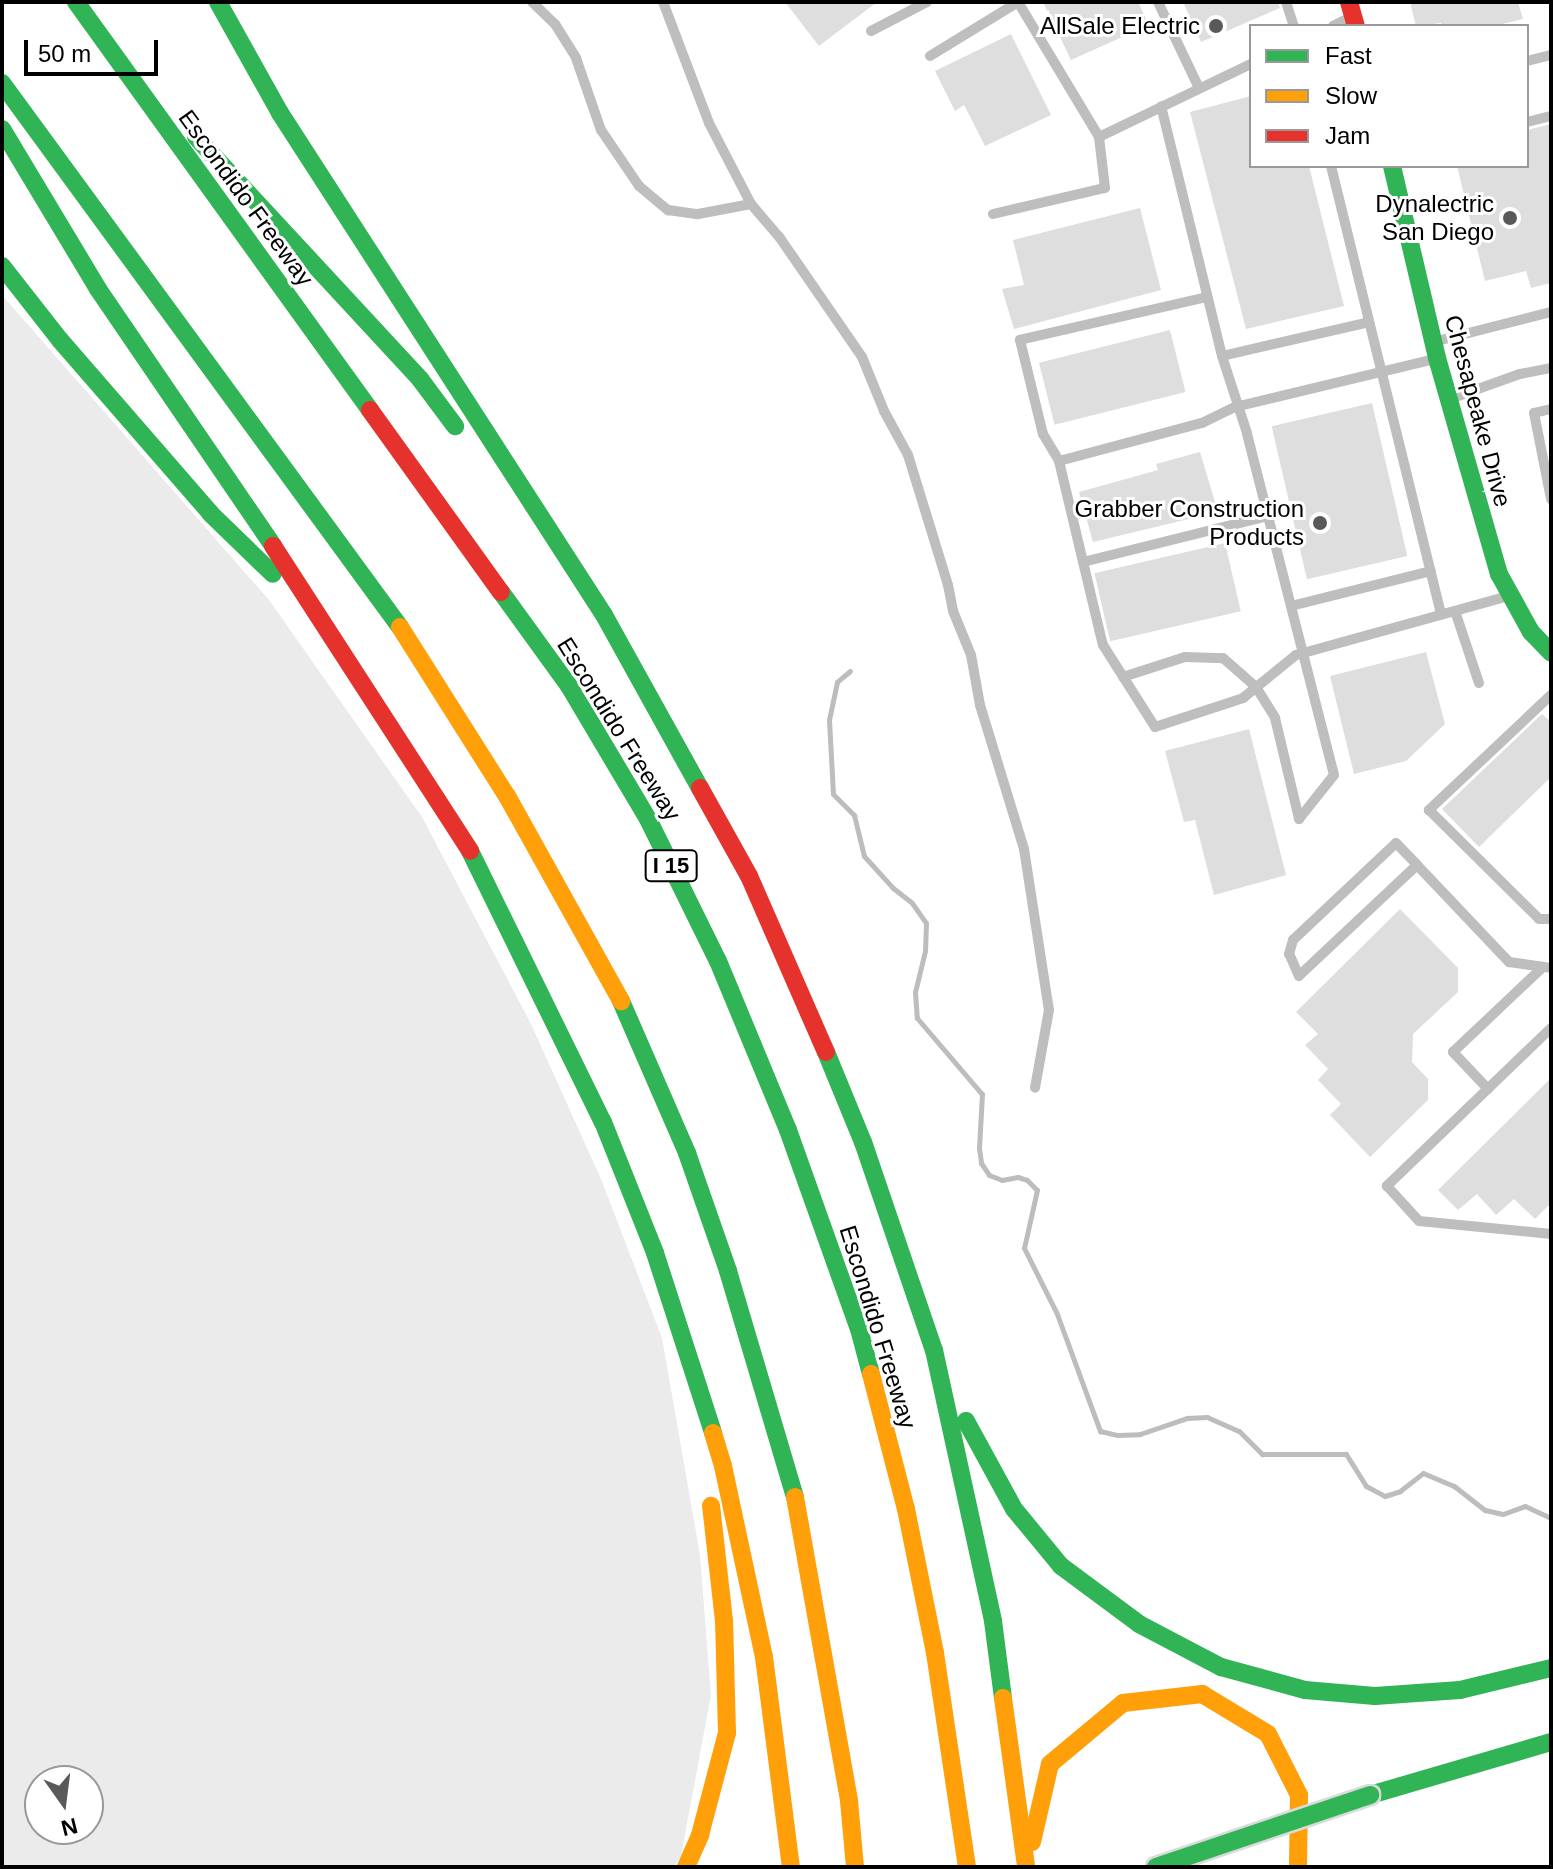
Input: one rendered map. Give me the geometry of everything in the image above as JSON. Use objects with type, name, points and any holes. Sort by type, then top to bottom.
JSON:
[{"type":"main road","name":"Escondido Freeway","points":[[76,2],[569,686],[648,819],[718,961],[788,1130],[859,1329],[906,1509],[935,1653],[967,1867]]},
{"type":"main road","points":[[218,2],[280,113],[604,615],[749,876],[784,950],[863,1142],[934,1350],[980,1452],[1014,1509],[1061,1566],[1139,1624],[1221,1667],[1305,1690],[1375,1696],[1460,1690],[1551,1668]]},
{"type":"main road","points":[[86,18],[420,379],[464,438]]},
{"type":"main road","points":[[2,83],[397,623],[507,796],[617,992],[687,1153],[728,1271],[796,1501],[849,1801],[855,1867]]},
{"type":"main road","points":[[2,129],[98,289],[329,628],[467,845],[535,977],[603,1122],[677,1319],[723,1466],[764,1657],[791,1867]]},
{"type":"main road","name":"Chesapeake Drive","points":[[1392,168],[1435,350],[1499,574],[1531,632],[1551,653]]},
{"type":"main road","points":[[2,266],[211,514],[329,628]]},
{"type":"main road","points":[[482,462],[642,683]]},
{"type":"main road","points":[[677,1319],[709,1493],[724,1621],[727,1733],[700,1835],[686,1867]]},
{"type":"main road","points":[[934,1350],[993,1621],[1026,1867]]},
{"type":"main road","points":[[1026,1867],[1050,1764],[1123,1703],[1202,1694],[1268,1734],[1299,1795],[1298,1867]]},
{"type":"main road","points":[[1156,1867],[1370,1795],[1551,1742]]},
{"type":"lane","points":[[532,2],[555,24],[576,58],[601,130],[639,186],[668,210],[698,214],[751,204]]},
{"type":"lane","points":[[663,2],[709,123],[751,204],[796,261],[862,357],[884,411],[908,455],[948,585],[953,611],[971,655],[980,705],[1024,849],[1049,1010],[1035,1088]]},
{"type":"lane","points":[[871,31],[927,2]]},
{"type":"lane","points":[[930,56],[1019,2],[1099,137],[1105,188],[993,214]]},
{"type":"lane","points":[[1158,2],[1199,88]]},
{"type":"lane","points":[[1286,2],[1293,24]]},
{"type":"lane","points":[[1529,60],[1551,55]]},
{"type":"lane","points":[[1099,137],[1249,65]]},
{"type":"lane","points":[[1123,677],[1185,657],[1223,658],[1256,687],[1275,718],[1299,819],[1334,775],[1247,433],[1235,407],[1161,106]]},
{"type":"lane","points":[[1529,122],[1551,116]]},
{"type":"lane","points":[[1331,168],[1441,615]]},
{"type":"lane","points":[[1207,297],[1020,340],[1043,434],[1059,461],[1103,645],[1155,727],[1243,698],[1303,653],[1511,595]]},
{"type":"lane","points":[[1059,461],[1202,423],[1235,407],[1381,372],[1435,350],[1551,312]]},
{"type":"lane","points":[[1222,356],[1369,322]]},
{"type":"lane","points":[[1448,399],[1520,374],[1551,368]]},
{"type":"lane","points":[[1551,409],[1534,413],[1551,499]]},
{"type":"lane","points":[[1083,562],[1268,516]]},
{"type":"lane","points":[[1291,606],[1431,571]]},
{"type":"lane","points":[[1455,611],[1479,683]]},
{"type":"lane","points":[[1551,695],[1429,810],[1539,919],[1551,919]]},
{"type":"lane","points":[[1417,865],[1299,976],[1289,954],[1293,940],[1396,843],[1417,865],[1509,962],[1547,968]]},
{"type":"lane","points":[[1488,1089],[1453,1052],[1547,968]]},
{"type":"lane","points":[[1551,1028],[1387,1186],[1419,1221],[1551,1234]]},
{"type":"shaded area","points":[[2,295],[269,600],[422,817],[531,1024],[601,1179],[662,1338],[700,1555],[711,1695],[681,1856],[674,1867],[2,1867]]},
{"type":"building","points":[[785,2],[877,2],[819,46]]},
{"type":"building","points":[[1043,2],[1138,2],[1149,25],[1071,60]]},
{"type":"building","name":"AllSale Electric","points":[[1183,2],[1278,2],[1280,8],[1201,42]]},
{"type":"building","points":[[1410,2],[1518,2],[1523,19],[1502,24],[1416,24]]},
{"type":"building","points":[[1011,34],[1051,115],[985,146],[964,105],[955,111],[935,71]]},
{"type":"building","points":[[1249,97],[1249,168],[1310,168],[1344,306],[1246,329],[1190,112]]},
{"type":"building","name":"Dynalectric San Diego","points":[[1551,124],[1551,283],[1531,288],[1526,271],[1485,281],[1457,168],[1529,168],[1529,130]]},
{"type":"building","points":[[1140,208],[1161,290],[1014,329],[1002,289],[1024,285],[1013,240]]},
{"type":"building","points":[[1170,330],[1185,392],[1054,425],[1039,363]]},
{"type":"building","points":[[1372,403],[1407,556],[1307,579],[1272,426]]},
{"type":"building","points":[[1200,452],[1218,512],[1093,542],[1079,492],[1158,470],[1156,464]]},
{"type":"building","points":[[1225,543],[1241,611],[1110,641],[1094,573]]},
{"type":"building","points":[[1426,652],[1445,724],[1406,761],[1354,774],[1330,676]]},
{"type":"building","points":[[1542,714],[1551,722],[1551,777],[1479,847],[1442,809]]},
{"type":"building","points":[[1249,729],[1286,875],[1214,895],[1195,820],[1184,822],[1165,751]]},
{"type":"building","points":[[1400,909],[1458,968],[1458,992],[1413,1034],[1412,1062],[1428,1079],[1428,1100],[1370,1157],[1330,1115],[1341,1104],[1318,1080],[1328,1069],[1305,1045],[1318,1034],[1296,1012]]},
{"type":"building","points":[[1551,1078],[1551,1203],[1535,1219],[1514,1199],[1496,1215],[1477,1194],[1458,1210],[1438,1190]]},
{"type":"waterway","points":[[850,671],[837,682],[829,720],[833,794],[854,815],[864,856],[893,888],[912,903],[926,923],[925,951],[915,992],[917,1018],[982,1094],[979,1148],[981,1163],[989,1175],[1002,1180],[1018,1177],[1027,1180],[1037,1190],[1024,1248],[1057,1314],[1100,1431],[1117,1435],[1140,1434],[1187,1418],[1207,1417],[1239,1431],[1262,1454],[1346,1454],[1366,1486],[1385,1496],[1400,1491],[1423,1473],[1454,1486],[1485,1510],[1503,1514],[1525,1506],[1551,1518]]},
{"type":"traffic: fast","points":[[76,2],[370,410]]},
{"type":"traffic: fast","points":[[218,2],[280,113],[604,615],[700,788]]},
{"type":"traffic: fast","points":[[2,83],[400,627]]},
{"type":"traffic: fast","points":[[2,129],[98,289],[273,546]]},
{"type":"traffic: fast","points":[[196,137],[420,379],[455,426]]},
{"type":"traffic: fast","points":[[1392,168],[1437,358],[1499,574],[1531,632],[1551,653]]},
{"type":"traffic: fast","points":[[2,266],[60,340],[211,514],[273,574]]},
{"type":"traffic: fast","points":[[501,592],[569,686],[648,819],[718,961],[788,1130],[859,1329],[871,1374]]},
{"type":"traffic: fast","points":[[470,851],[603,1122],[655,1253],[713,1433]]},
{"type":"traffic: fast","points":[[621,1001],[687,1153],[728,1271],[795,1497]]},
{"type":"traffic: fast","points":[[826,1052],[863,1142],[934,1350],[993,1621],[1003,1698]]},
{"type":"traffic: fast","points":[[966,1421],[1014,1509],[1061,1566],[1139,1624],[1221,1667],[1305,1690],[1375,1696],[1460,1690],[1551,1668]]},
{"type":"traffic: fast","points":[[1370,1795],[1551,1742]]},
{"type":"traffic: fast","points":[[1156,1867],[1370,1795]]},
{"type":"traffic: slow","points":[[400,627],[507,796],[621,1001]]},
{"type":"traffic: slow","points":[[871,1374],[906,1509],[935,1653],[967,1867]]},
{"type":"traffic: slow","points":[[713,1433],[723,1466],[764,1657],[791,1867]]},
{"type":"traffic: slow","points":[[795,1497],[849,1801],[855,1867]]},
{"type":"traffic: slow","points":[[686,1867],[700,1835],[727,1733],[724,1621],[711,1506]]},
{"type":"traffic: slow","points":[[1032,1842],[1050,1764],[1123,1703],[1202,1694],[1268,1734],[1299,1795],[1298,1867]]},
{"type":"traffic: slow","points":[[1003,1698],[1026,1867]]},
{"type":"traffic: jam","points":[[1349,2],[1355,24]]},
{"type":"traffic: jam","points":[[370,410],[501,592]]},
{"type":"traffic: jam","points":[[273,546],[470,851]]},
{"type":"traffic: jam","points":[[700,788],[749,876],[826,1052]]},
{"type":"place","name":"AllSale Electric","points":[[1216,26]]},
{"type":"place","name":"Dynalectric San Diego","points":[[1510,218]]},
{"type":"place","name":"Grabber Construction Products","points":[[1320,523]]}]
